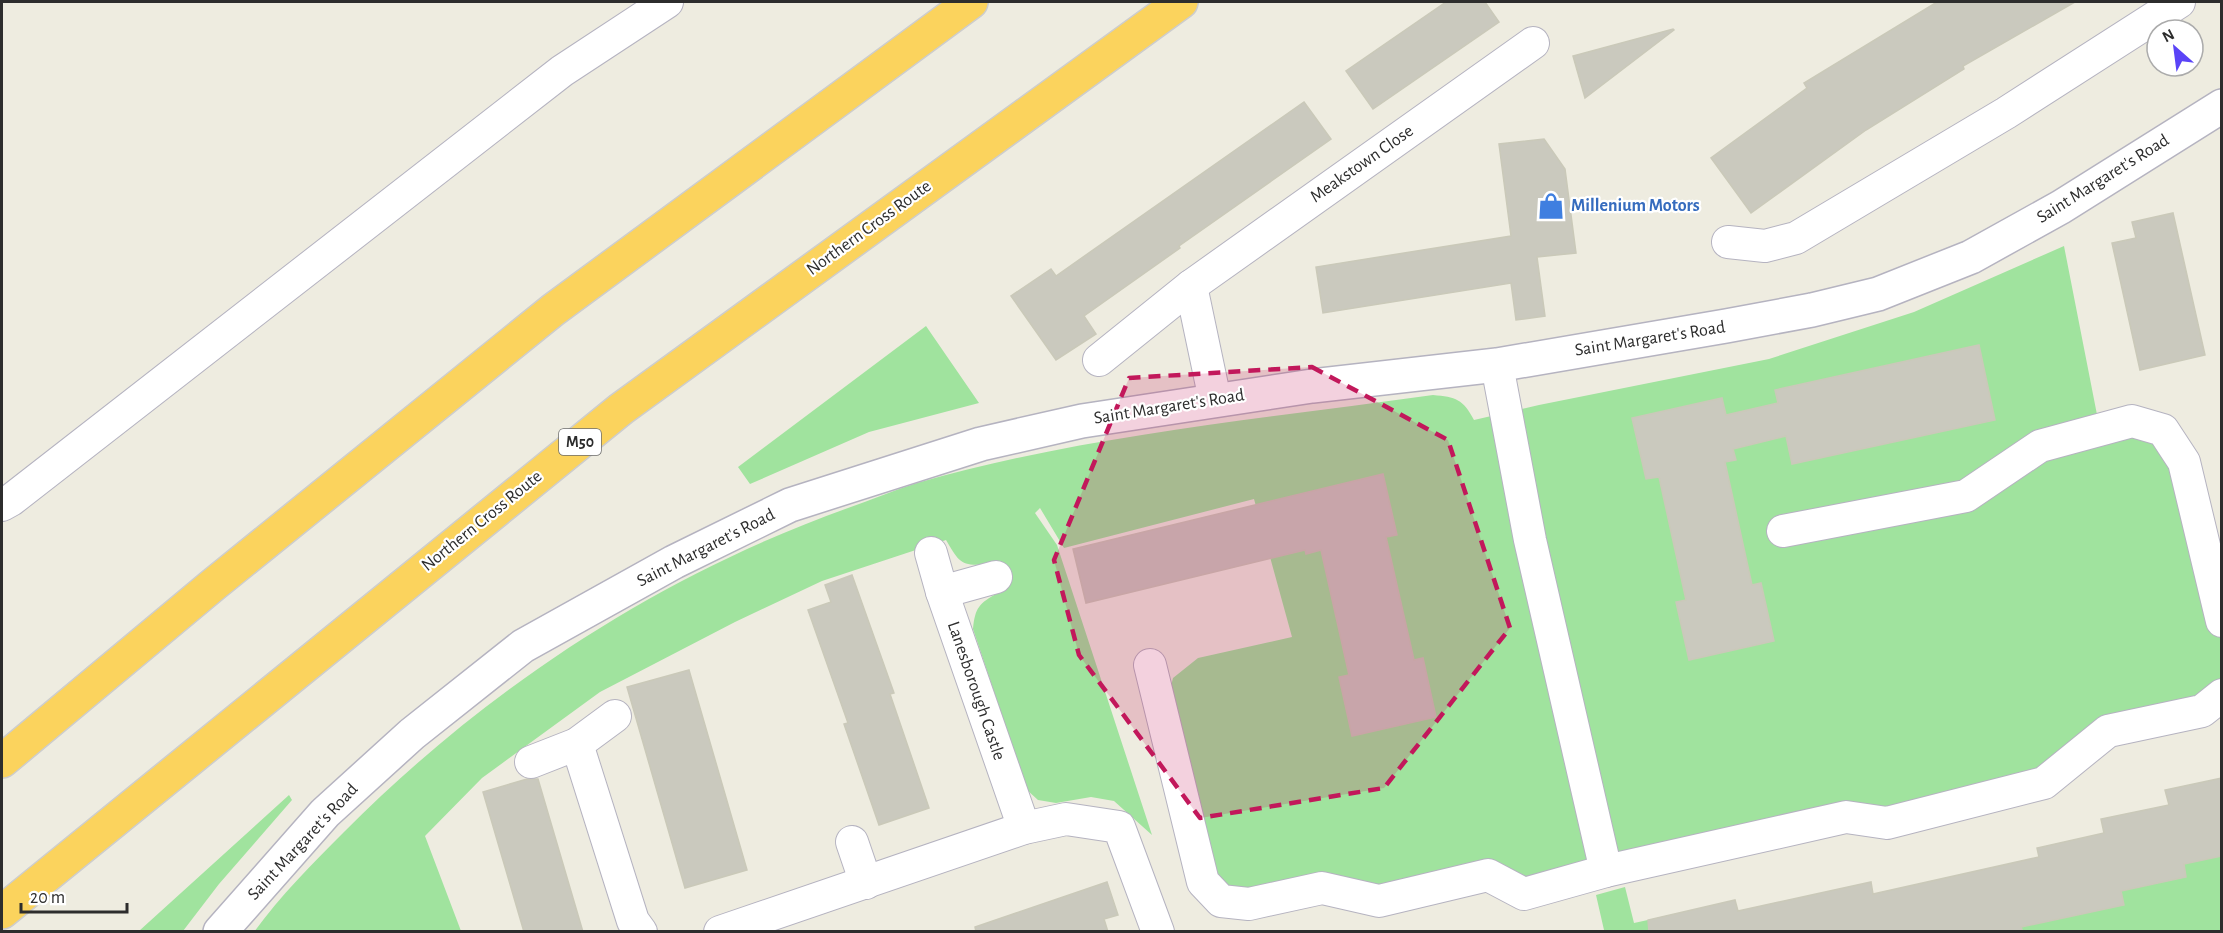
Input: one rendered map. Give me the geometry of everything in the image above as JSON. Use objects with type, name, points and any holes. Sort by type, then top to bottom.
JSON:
[{"type":"highway","points":[[2,761],[213,585],[554,310],[971,2]]},
{"type":"highway","name":"Northern Cross Route","points":[[2,912],[621,409],[1181,2]]},
{"type":"main road","name":"Saint Margaret's Road","points":[[220,932],[325,813],[412,734],[523,646],[674,562],[790,505],[981,444],[1082,421],[1312,386],[1497,365],[1737,324],[1812,310],[1878,294],[1971,257],[2061,207],[2222,106]]},
{"type":"street","points":[[2,505],[562,71],[666,2]]},
{"type":"street","points":[[1728,242],[1765,246],[1796,238],[2006,112],[2179,2]]},
{"type":"street","name":"Meakstown Close","points":[[1099,360],[1191,286],[1533,43]]},
{"type":"street","points":[[1191,286],[1215,400]]},
{"type":"street","points":[[1497,365],[1530,540],[1606,871]]},
{"type":"street","points":[[1783,531],[1966,496],[2040,446],[2132,421],[2163,430],[2184,462],[2211,528],[2222,621]]},
{"type":"street","name":"Lanesborough Castle","points":[[931,553],[942,592],[1024,828]]},
{"type":"street","points":[[942,592],[996,577]]},
{"type":"street","points":[[1150,665],[1203,882],[1221,901],[1249,904],[1322,888],[1379,901],[1488,875],[1524,894],[1606,871],[1846,817],[1887,823],[2044,783],[2108,731],[2202,711],[2222,695]]},
{"type":"street","points":[[531,762],[577,744],[615,717]]},
{"type":"street","points":[[577,744],[633,921],[641,932]]},
{"type":"street","points":[[720,932],[1024,828],[1066,819],[1119,827],[1158,932]]},
{"type":"street","points":[[852,842],[866,883]]},
{"type":"highlighted area","points":[[1312,367],[1448,440],[1510,628],[1384,788],[1200,818],[1079,655],[1054,560],[1129,378]]},
{"type":"green space","points":[[2064,246],[2100,430],[2162,431],[2221,622],[2221,694],[2108,730],[2043,781],[1524,892],[1489,874],[1380,899],[1228,890],[1203,872],[1165,710],[1173,678],[1198,658],[1292,637],[1254,499],[1064,548],[1040,508],[1035,513],[1057,545],[1152,835],[1114,801],[1091,797],[1056,803],[1038,800],[1027,790],[973,629],[979,607],[998,593],[988,564],[966,564],[958,558],[946,540],[822,581],[735,622],[600,692],[482,778],[425,836],[461,931],[254,932],[309,868],[399,780],[456,731],[516,685],[578,642],[642,603],[709,567],[848,508],[917,483],[980,466],[1109,440],[1433,395],[1458,400],[1474,420],[1769,359],[1914,312]]},
{"type":"green space","points":[[926,326],[979,403],[869,432],[750,484],[738,467]]},
{"type":"green space","points":[[289,795],[292,800],[219,884],[183,931],[139,931]]},
{"type":"green space","points":[[2221,856],[2221,931],[2022,932],[2021,926],[2124,905],[2121,891],[2186,877],[2184,864]]},
{"type":"green space","points":[[1625,887],[1634,923],[1671,915],[1675,931],[1601,931],[1604,930],[1596,895]]},
{"type":"building","points":[[1446,2],[1485,2],[1499,22],[1373,109],[1346,71]]},
{"type":"building","points":[[1937,2],[2075,2],[1963,66],[1964,69],[1866,130],[1751,213],[1711,158],[1807,88],[1804,83]]},
{"type":"building","points":[[1674,30],[1585,98],[1573,56]]},
{"type":"building","points":[[1304,102],[1331,139],[1084,316],[1096,334],[1056,360],[1011,296],[1051,269],[1056,276]]},
{"type":"building","points":[[1544,139],[1565,169],[1576,253],[1537,257],[1545,316],[1516,320],[1511,283],[1323,313],[1316,267],[1511,236],[1499,144]]},
{"type":"building","points":[[2173,213],[2205,355],[2140,370],[2112,243],[2136,238],[2132,222]]},
{"type":"building","points":[[1979,345],[1995,420],[1792,464],[1786,436],[1733,449],[1736,460],[1725,462],[1752,585],[1761,583],[1774,641],[1689,660],[1676,602],[1686,600],[1659,477],[1646,479],[1632,418],[1722,398],[1726,415],[1778,403],[1775,390]]},
{"type":"building","points":[[1383,474],[1397,535],[1386,537],[1414,660],[1423,658],[1436,717],[1352,736],[1339,677],[1349,675],[1321,550],[1306,554],[1305,550],[1086,603],[1073,549]]},
{"type":"building","points":[[852,575],[894,693],[890,694],[929,808],[879,825],[844,724],[848,723],[808,610],[831,602],[825,585]]},
{"type":"building","points":[[689,670],[747,870],[685,888],[627,687]]},
{"type":"building","points":[[2222,778],[2222,856],[2184,864],[2186,877],[2121,891],[2124,905],[2021,927],[2023,932],[1649,932],[1648,920],[1735,900],[1738,911],[1871,882],[1873,894],[2039,857],[2037,848],[2104,833],[2101,819],[2169,805],[2165,790]]},
{"type":"building","points":[[527,779],[538,779],[583,932],[524,932],[483,792]]},
{"type":"building","points":[[1107,882],[1118,915],[1104,919],[1108,932],[976,932],[975,927]]},
{"type":"place","name":"Millenium Motors","points":[[1551,206]]}]
